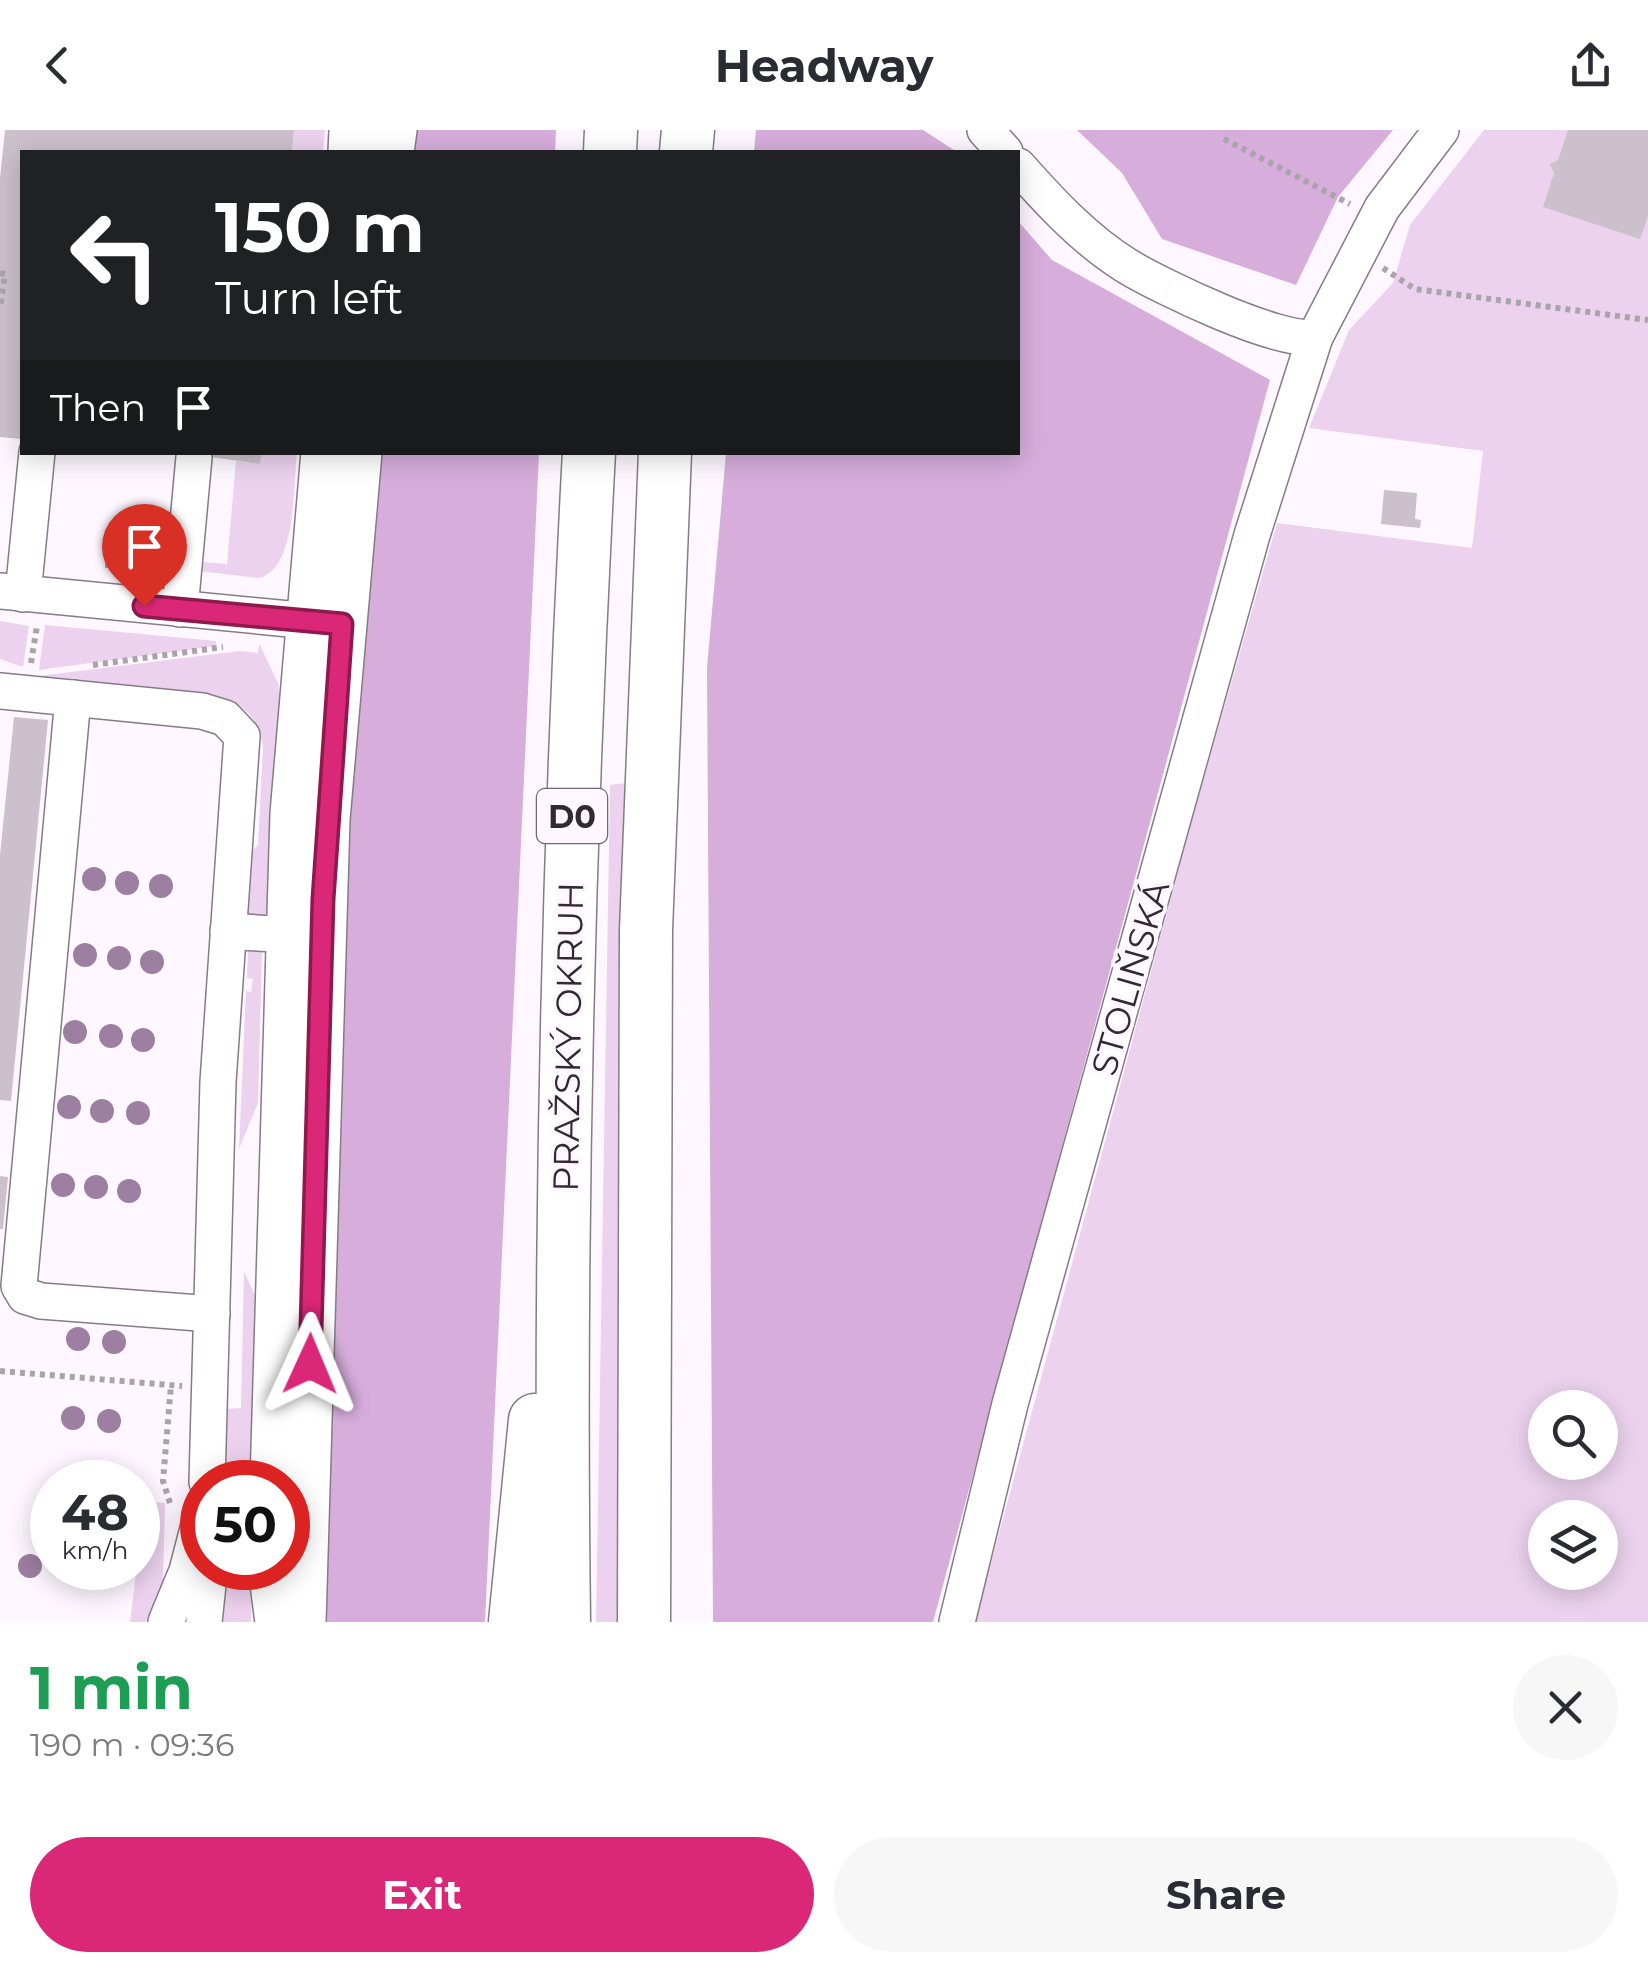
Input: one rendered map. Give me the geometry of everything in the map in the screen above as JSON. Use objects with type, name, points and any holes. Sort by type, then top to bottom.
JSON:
[{"type":"highway","name":"PRAŽSKÝ OKRUH","points":[[564,1622],[571,841],[589,455]]},
{"type":"highway","name":"D0","points":[[644,1622],[645,970],[665,455]]},
{"type":"highway","points":[[516,1622],[520,1545],[565,1180]]},
{"type":"main road","points":[[304,1622],[323,899],[324,455]]},
{"type":"main road","points":[[274,1460],[288,935],[325,622],[358,455]]},
{"type":"street","points":[[984,130],[1003,150]]},
{"type":"street","name":"STOLIŇSKÁ","points":[[957,1622],[1010,1404],[1252,535],[1315,337],[1368,236],[1407,172],[1441,130]]},
{"type":"street","points":[[1020,168],[1088,236],[1128,266],[1252,325],[1289,337],[1315,337]]},
{"type":"street","points":[[37,455],[20,603],[180,609],[325,622]]},
{"type":"street","points":[[180,609],[194,457]]},
{"type":"street","points":[[15,682],[81,682],[225,718],[242,736],[228,931],[208,1460]]},
{"type":"street","points":[[81,682],[19,1286],[26,1296],[42,1300],[212,1314]]},
{"type":"street","points":[[228,931],[288,935]]},
{"type":"street","points":[[166,1622],[180,1588]]},
{"type":"street","points":[[192,1622],[203,1590]]},
{"type":"street","points":[[204,1622],[208,1590]]},
{"type":"path","points":[[1224,139],[1349,204],[1384,271],[1415,289],[1648,320]]},
{"type":"path","points":[[0,273],[5,274],[0,307]]},
{"type":"path","points":[[108,568],[109,548]]},
{"type":"path","points":[[15,682],[20,603]]},
{"type":"path","points":[[81,682],[223,648],[225,631]]},
{"type":"path","points":[[0,1370],[210,1389]]},
{"type":"path","points":[[172,1385],[163,1481],[180,1501]]},
{"type":"shaded area","points":[[294,130],[325,130],[323,150],[292,150]]},
{"type":"shaded area","points":[[412,130],[556,130],[555,150],[409,150]]},
{"type":"shaded area","points":[[756,130],[923,130],[954,150],[754,150]]},
{"type":"shaded area","points":[[1077,130],[1393,130],[1338,197],[1296,285],[1162,239],[1122,173]]},
{"type":"shaded area","points":[[1484,130],[1648,130],[1648,1622],[975,1622],[1192,820],[1277,523],[1472,548],[1483,451],[1309,428],[1349,330],[1393,283],[1410,225]]},
{"type":"shaded area","points":[[1020,223],[1052,260],[1270,380],[933,1622],[713,1622],[707,668],[726,455],[1020,455]]},
{"type":"shaded area","points":[[262,455],[297,455],[291,524],[280,559],[259,578],[199,571],[202,562],[227,564],[236,461],[260,464]]},
{"type":"shaded area","points":[[377,455],[539,455],[485,1622],[322,1622],[342,894]]},
{"type":"shaded area","points":[[0,621],[29,626],[23,667],[0,659]]},
{"type":"shaded area","points":[[45,625],[216,641],[216,646],[39,670]]},
{"type":"shaded area","points":[[259,643],[278,683],[281,707],[269,922],[246,915],[250,853],[258,845],[263,748],[259,729],[250,715],[219,698],[39,676],[240,651],[258,653]]},
{"type":"shaded area","points":[[626,783],[619,1155],[620,1622],[596,1622],[610,785]]},
{"type":"shaded area","points":[[248,949],[262,952],[258,1103],[239,1149],[246,991],[251,992],[253,979],[247,978]]},
{"type":"shaded area","points":[[244,1271],[260,1307],[256,1460],[224,1460],[225,1409],[241,1408]]},
{"type":"shaded area","points":[[160,1502],[165,1503],[160,1589]]},
{"type":"shaded area","points":[[134,1590],[160,1590],[146,1622],[130,1622]]},
{"type":"shaded area","points":[[221,1590],[252,1590],[251,1622],[220,1622]]},
{"type":"building","points":[[5,130],[294,130],[292,150],[20,150],[20,439],[0,437],[0,178]]},
{"type":"building","points":[[1568,130],[1648,130],[1648,216],[1640,239],[1543,207],[1554,173],[1550,164],[1558,160]]},
{"type":"building","points":[[198,455],[262,455],[260,464]]},
{"type":"building","points":[[1384,490],[1417,493],[1415,519],[1421,520],[1420,528],[1381,524]]},
{"type":"building","points":[[14,717],[48,720],[11,1101],[0,1100],[0,855]]},
{"type":"building","points":[[0,1176],[8,1177],[3,1229],[0,1229]]},
{"type":"route","points":[[144,606],[342,624],[323,899],[310,1364]]}]
